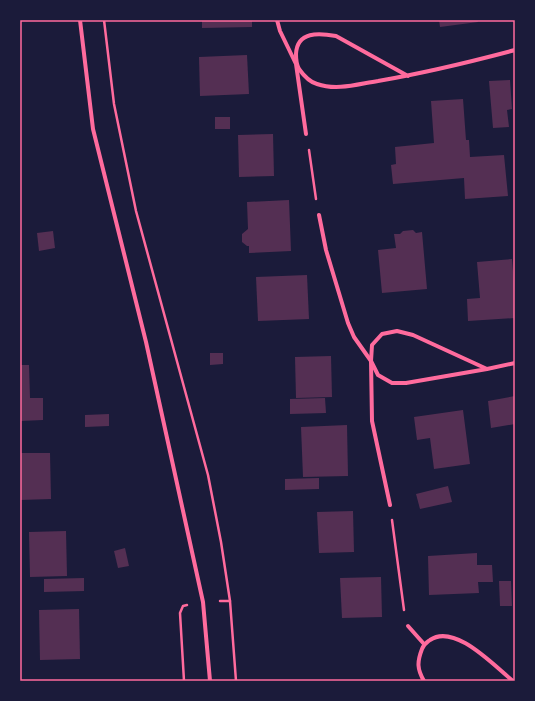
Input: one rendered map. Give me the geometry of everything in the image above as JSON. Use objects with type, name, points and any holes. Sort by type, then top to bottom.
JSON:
[{"type":"street","points":[[80,20],[93,129],[146,342],[203,602],[210,681]]},
{"type":"street","points":[[277,20],[280,31],[296,64],[305,78],[316,84],[328,87],[344,87],[408,76],[515,50]]},
{"type":"street","points":[[306,134],[296,64],[296,50],[301,39],[310,35],[323,34],[336,36],[408,76]]},
{"type":"street","points":[[319,215],[326,250],[348,323],[354,337],[371,361],[378,374],[392,383],[406,383],[515,363]]},
{"type":"street","points":[[390,505],[372,421],[372,345],[382,334],[397,331],[413,335],[487,369]]},
{"type":"street","points":[[408,626],[424,644]]},
{"type":"street","points":[[424,681],[418,672],[420,656],[424,644],[436,636],[452,637],[468,644],[513,681]]},
{"type":"path","points":[[104,20],[114,104],[136,211],[209,482],[221,542],[230,601],[236,681]]},
{"type":"path","points":[[306,134],[319,215]]},
{"type":"path","points":[[392,522],[405,614]]},
{"type":"building","points":[[202,20],[252,20],[252,27],[202,28]]},
{"type":"building","points":[[439,20],[477,20],[478,22],[440,27]]},
{"type":"building","points":[[247,55],[249,94],[200,96],[199,57]]},
{"type":"building","points":[[510,80],[512,109],[507,110],[509,127],[493,128],[489,81]]},
{"type":"building","points":[[463,99],[466,140],[469,140],[470,157],[504,155],[508,196],[465,199],[464,178],[393,184],[391,165],[396,164],[395,147],[434,143],[431,101]]},
{"type":"building","points":[[215,117],[230,117],[230,129],[215,129]]},
{"type":"building","points":[[273,134],[274,176],[239,177],[238,135]]},
{"type":"building","points":[[289,200],[291,251],[249,253],[249,246],[242,242],[242,234],[248,229],[247,202]]},
{"type":"building","points":[[413,230],[416,233],[422,232],[427,289],[382,293],[378,250],[396,248],[394,234],[400,234],[403,231]]},
{"type":"building","points":[[53,231],[55,248],[39,251],[37,233]]},
{"type":"building","points":[[512,259],[515,318],[468,321],[467,299],[480,298],[477,262]]},
{"type":"building","points":[[307,275],[309,319],[258,321],[256,277]]},
{"type":"building","points":[[210,353],[223,353],[223,364],[210,365]]},
{"type":"building","points":[[331,356],[332,397],[296,398],[295,357]]},
{"type":"building","points":[[20,365],[29,365],[30,398],[43,398],[43,420],[20,421]]},
{"type":"building","points":[[515,396],[515,424],[491,428],[488,401]]},
{"type":"building","points":[[325,398],[326,413],[290,414],[290,399]]},
{"type":"building","points":[[463,410],[470,464],[434,469],[430,438],[417,440],[414,417]]},
{"type":"building","points":[[109,414],[109,426],[85,427],[85,415]]},
{"type":"building","points":[[347,425],[348,476],[303,477],[301,427]]},
{"type":"building","points":[[20,453],[50,453],[51,499],[20,500]]},
{"type":"building","points":[[319,478],[319,489],[285,490],[285,479]]},
{"type":"building","points":[[448,486],[452,502],[420,509],[416,494]]},
{"type":"building","points":[[353,511],[354,552],[319,553],[317,512]]},
{"type":"building","points":[[66,531],[67,576],[30,577],[29,532]]},
{"type":"building","points":[[125,548],[129,566],[118,568],[114,551]]},
{"type":"building","points":[[477,553],[477,565],[492,565],[493,582],[478,582],[479,593],[429,595],[428,556]]},
{"type":"building","points":[[381,577],[382,617],[342,618],[340,578]]},
{"type":"building","points":[[84,578],[84,591],[44,592],[44,579]]},
{"type":"building","points":[[499,581],[511,581],[512,606],[500,606]]},
{"type":"building","points":[[79,609],[80,659],[40,660],[39,610]]}]
